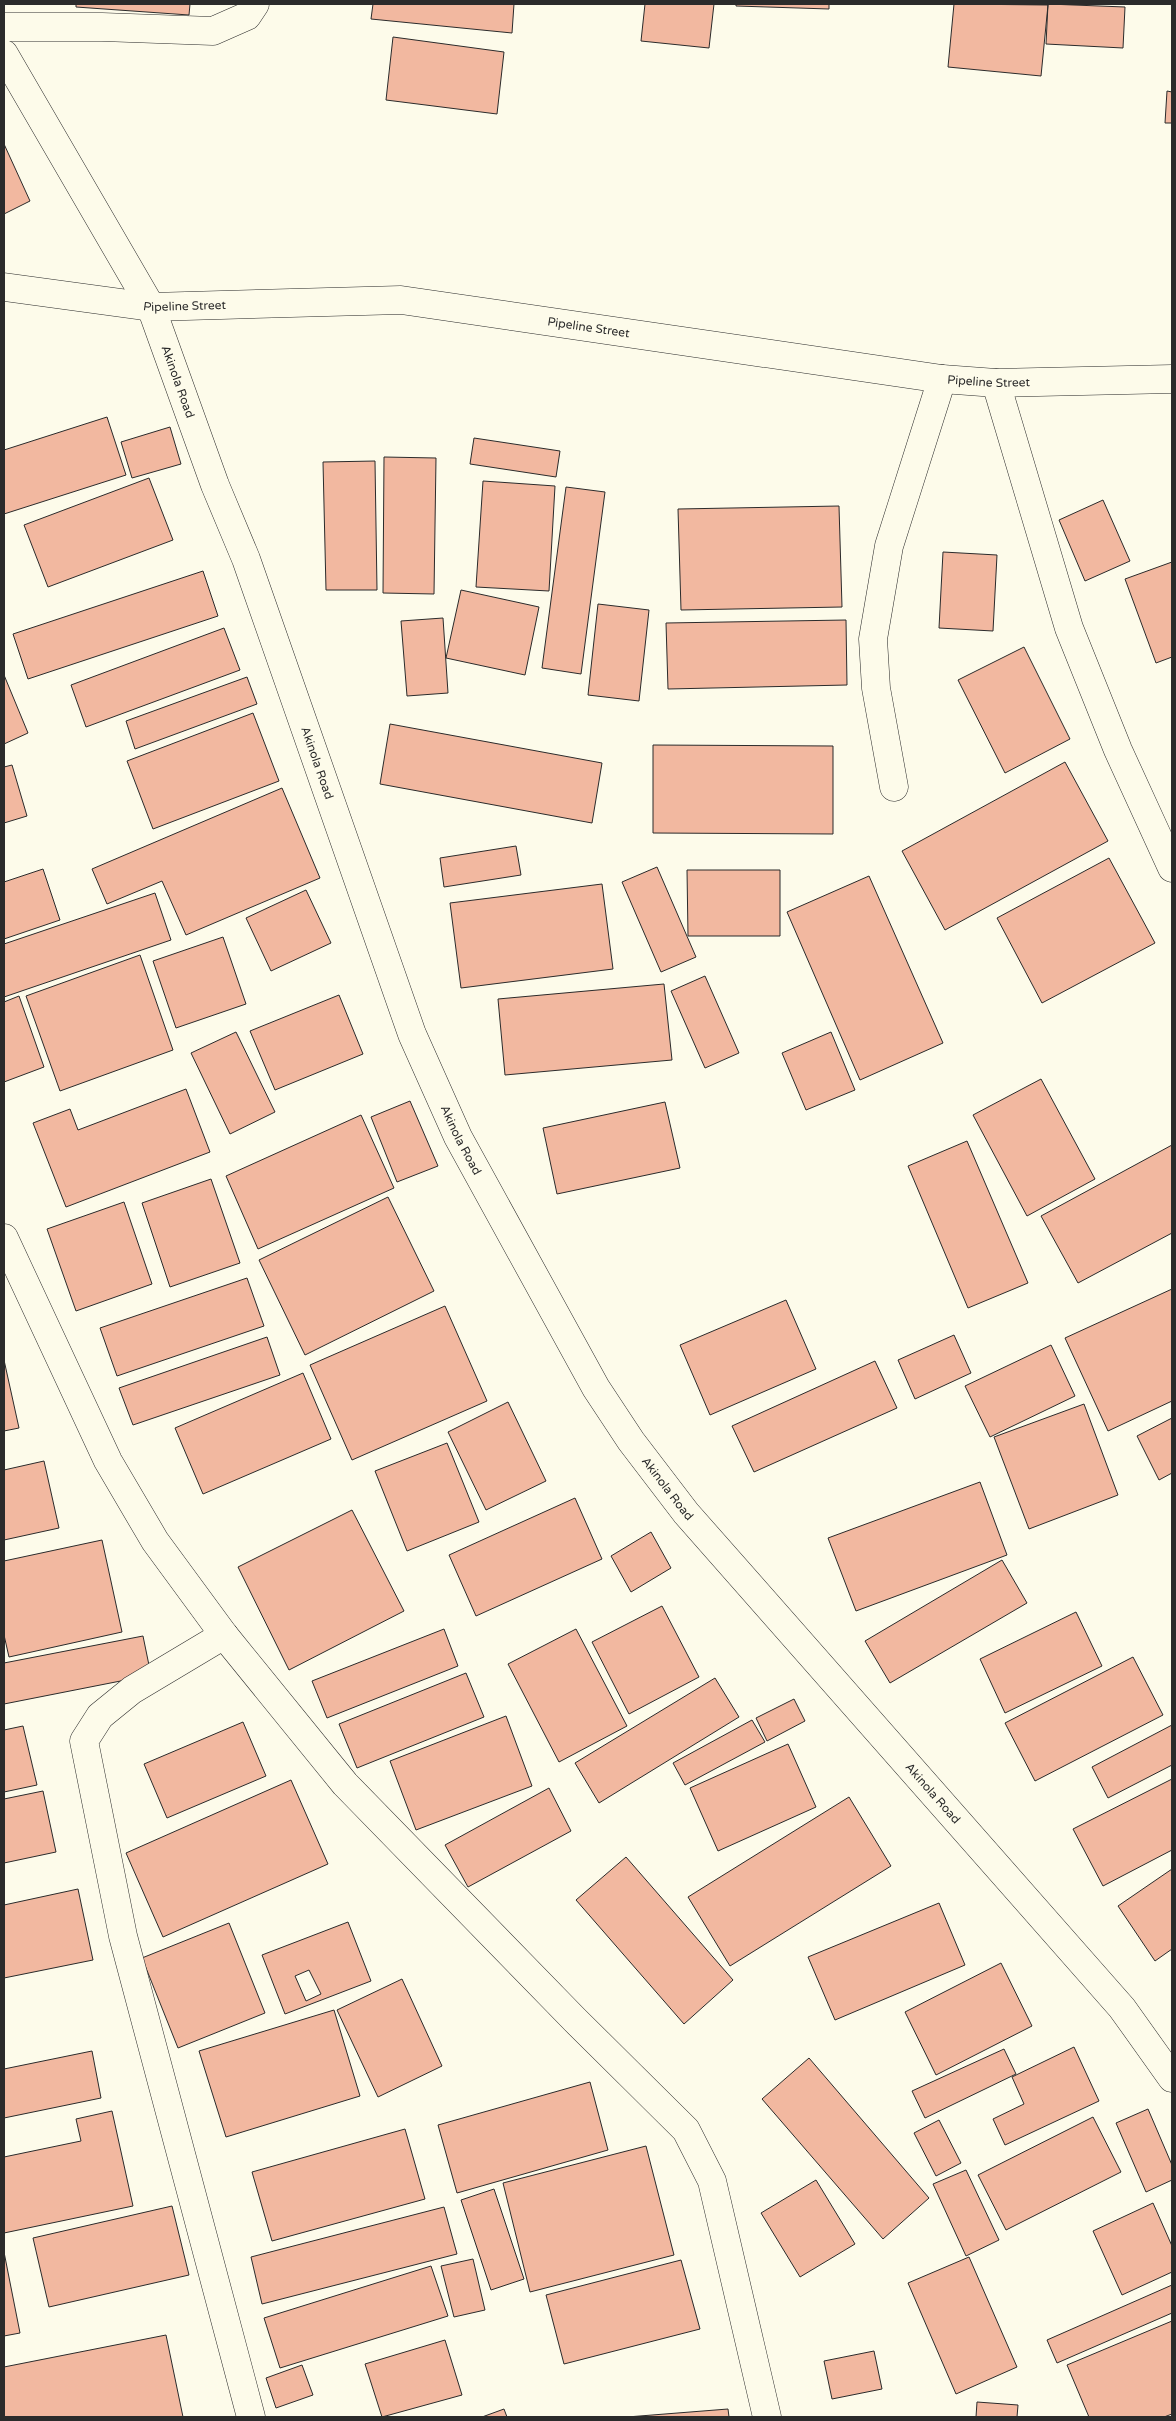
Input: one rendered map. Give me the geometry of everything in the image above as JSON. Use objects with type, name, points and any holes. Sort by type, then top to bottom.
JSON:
[{"type":"street","points":[[4,27],[102,27],[213,31],[247,16],[256,4]]},
{"type":"street","name":"Akinola Road","points":[[4,54],[151,307],[215,485],[246,559],[412,1034],[458,1137],[596,1388],[631,1441],[686,1513],[1122,2008],[1172,2078]]},
{"type":"street","name":"Pipeline Street","points":[[4,287],[151,307],[401,300],[942,379],[996,383],[1172,378]]},
{"type":"street","points":[[894,787],[876,688],[873,639],[889,546],[942,379]]},
{"type":"street","points":[[996,383],[1069,628],[1118,750],[1172,868]]},
{"type":"street","points":[[4,1238],[108,1461],[155,1541],[224,1635],[345,1784],[575,2020],[686,2130],[712,2181],[767,2417]]},
{"type":"street","points":[[224,1635],[132,1690],[100,1716],[84,1741],[123,1936],[251,2417]]},
{"type":"building","points":[[76,4],[190,4],[189,15],[76,7]]},
{"type":"building","points":[[373,4],[514,4],[512,33],[371,19]]},
{"type":"building","points":[[645,4],[714,4],[709,48],[641,41]]},
{"type":"building","points":[[736,4],[829,4],[829,9],[736,6]]},
{"type":"building","points":[[954,4],[1048,5],[1041,76],[948,67]]},
{"type":"building","points":[[1048,4],[1125,7],[1123,48],[1046,44]]},
{"type":"building","points":[[393,37],[504,52],[497,114],[386,100]]},
{"type":"building","points":[[1167,91],[1172,92],[1172,123],[1165,123]]},
{"type":"building","points":[[4,144],[30,201],[4,214]]},
{"type":"building","points":[[107,417],[126,475],[4,514],[4,450]]},
{"type":"building","points":[[170,427],[181,464],[132,478],[121,442]]},
{"type":"building","points":[[474,438],[560,451],[556,477],[470,464]]},
{"type":"building","points":[[384,457],[436,458],[434,594],[383,593]]},
{"type":"building","points":[[375,461],[377,590],[326,590],[323,462]]},
{"type":"building","points":[[149,478],[173,540],[48,587],[24,525]]},
{"type":"building","points":[[483,481],[555,486],[549,591],[476,587]]},
{"type":"building","points":[[566,487],[605,492],[581,674],[542,668]]},
{"type":"building","points":[[1103,500],[1130,561],[1085,581],[1059,520]]},
{"type":"building","points":[[839,506],[842,607],[681,610],[678,509]]},
{"type":"building","points":[[943,552],[997,555],[993,631],[939,628]]},
{"type":"building","points":[[1172,562],[1172,657],[1156,663],[1125,579]]},
{"type":"building","points":[[203,571],[218,616],[28,679],[13,634]]},
{"type":"building","points":[[461,590],[539,607],[525,675],[446,658]]},
{"type":"building","points":[[598,604],[649,610],[639,701],[588,695]]},
{"type":"building","points":[[443,618],[448,693],[407,696],[401,621]]},
{"type":"building","points":[[846,620],[847,685],[668,689],[666,623]]},
{"type":"building","points":[[224,628],[240,670],[86,727],[71,685]]},
{"type":"building","points":[[1024,647],[1070,739],[1005,773],[958,680]]},
{"type":"building","points":[[4,675],[28,733],[4,744]]},
{"type":"building","points":[[247,677],[257,704],[135,749],[126,721]]},
{"type":"building","points":[[253,713],[279,781],[153,829],[127,761]]},
{"type":"building","points":[[390,724],[602,763],[592,823],[380,784]]},
{"type":"building","points":[[653,745],[833,746],[833,834],[653,833]]},
{"type":"building","points":[[1065,762],[1108,841],[945,930],[902,851]]},
{"type":"building","points":[[12,765],[27,816],[4,823],[4,767]]},
{"type":"building","points":[[282,788],[320,878],[186,935],[162,881],[107,904],[92,869]]},
{"type":"building","points":[[516,846],[521,875],[444,887],[440,858]]},
{"type":"building","points":[[1109,858],[1155,943],[1042,1003],[997,918]]},
{"type":"building","points":[[657,867],[696,957],[661,972],[622,882]]},
{"type":"building","points":[[43,869],[60,920],[4,939],[4,882]]},
{"type":"building","points":[[687,870],[780,870],[780,936],[688,936]]},
{"type":"building","points":[[869,876],[943,1043],[860,1080],[787,912]]},
{"type":"building","points":[[602,884],[613,969],[461,988],[450,903]]},
{"type":"building","points":[[306,890],[331,943],[271,971],[246,918]]},
{"type":"building","points":[[155,893],[171,940],[4,997],[4,944]]},
{"type":"building","points":[[223,937],[246,1004],[176,1028],[153,961]]},
{"type":"building","points":[[140,955],[173,1050],[60,1091],[26,996]]},
{"type":"building","points":[[705,976],[739,1053],[705,1068],[671,991]]},
{"type":"building","points":[[664,984],[672,1060],[505,1075],[498,999]]},
{"type":"building","points":[[339,995],[363,1054],[275,1090],[250,1031]]},
{"type":"building","points":[[19,996],[44,1067],[4,1082],[4,1002]]},
{"type":"building","points":[[236,1032],[275,1112],[230,1134],[191,1053]]},
{"type":"building","points":[[831,1032],[855,1090],[806,1110],[782,1053]]},
{"type":"building","points":[[1041,1079],[1095,1179],[1027,1216],[973,1115]]},
{"type":"building","points":[[186,1089],[210,1152],[66,1207],[33,1123],[70,1109],[78,1130]]},
{"type":"building","points":[[410,1101],[438,1166],[397,1182],[371,1117]]},
{"type":"building","points":[[665,1102],[680,1168],[557,1194],[543,1128]]},
{"type":"building","points":[[361,1115],[394,1188],[258,1249],[226,1176]]},
{"type":"building","points":[[967,1141],[1028,1283],[968,1308],[908,1166]]},
{"type":"building","points":[[1172,1145],[1172,1233],[1078,1283],[1041,1216]]},
{"type":"building","points":[[211,1179],[240,1263],[170,1287],[142,1203]]},
{"type":"building","points":[[388,1197],[434,1291],[305,1355],[259,1260]]},
{"type":"building","points":[[124,1202],[152,1284],[76,1311],[47,1229]]},
{"type":"building","points":[[247,1278],[264,1326],[117,1376],[100,1328]]},
{"type":"building","points":[[1172,1289],[1172,1401],[1108,1431],[1065,1338]]},
{"type":"building","points":[[786,1300],[816,1369],[710,1415],[680,1345]]},
{"type":"building","points":[[445,1306],[487,1401],[352,1460],[310,1365]]},
{"type":"building","points":[[954,1335],[971,1373],[915,1399],[898,1360]]},
{"type":"building","points":[[267,1337],[280,1375],[133,1425],[119,1388]]},
{"type":"building","points":[[1051,1345],[1075,1396],[990,1437],[965,1386]]},
{"type":"building","points":[[4,1360],[19,1428],[4,1431]]},
{"type":"building","points":[[875,1361],[897,1408],[754,1472],[732,1426]]},
{"type":"building","points":[[303,1373],[331,1439],[203,1494],[175,1428]]},
{"type":"building","points":[[508,1402],[546,1481],[486,1510],[448,1432]]},
{"type":"building","points":[[1084,1404],[1118,1495],[1029,1529],[994,1437]]},
{"type":"building","points":[[1172,1418],[1172,1473],[1159,1480],[1137,1436]]},
{"type":"building","points":[[447,1443],[479,1522],[407,1551],[375,1471]]},
{"type":"building","points":[[44,1461],[59,1528],[4,1540],[4,1470]]},
{"type":"building","points":[[980,1482],[1007,1555],[856,1611],[828,1538]]},
{"type":"building","points":[[575,1498],[602,1559],[476,1616],[449,1555]]},
{"type":"building","points":[[352,1510],[404,1611],[289,1670],[238,1567]]},
{"type":"building","points":[[651,1532],[671,1568],[631,1592],[611,1556]]},
{"type":"building","points":[[102,1540],[122,1632],[9,1657],[4,1635],[4,1561]]},
{"type":"building","points":[[1002,1560],[1027,1603],[890,1683],[865,1641]]},
{"type":"building","points":[[662,1606],[699,1677],[629,1714],[592,1642]]},
{"type":"building","points":[[1076,1612],[1102,1666],[1005,1713],[980,1659]]},
{"type":"building","points":[[444,1629],[458,1666],[327,1718],[312,1681]]},
{"type":"building","points":[[576,1629],[627,1726],[559,1762],[508,1664]]},
{"type":"building","points":[[143,1636],[151,1675],[4,1704],[4,1663]]},
{"type":"building","points":[[1133,1657],[1163,1715],[1035,1781],[1005,1723]]},
{"type":"building","points":[[466,1673],[484,1717],[357,1768],[339,1724]]},
{"type":"building","points":[[715,1678],[739,1717],[599,1803],[575,1763]]},
{"type":"building","points":[[794,1699],[805,1721],[767,1741],[756,1718]]},
{"type":"building","points":[[506,1716],[532,1786],[416,1830],[390,1761]]},
{"type":"building","points":[[752,1720],[765,1742],[685,1785],[673,1763]]},
{"type":"building","points":[[243,1722],[266,1776],[167,1818],[144,1764]]},
{"type":"building","points":[[1172,1725],[1172,1765],[1108,1798],[1092,1767]]},
{"type":"building","points":[[23,1726],[37,1785],[4,1792],[4,1730]]},
{"type":"building","points":[[788,1744],[816,1807],[718,1851],[690,1788]]},
{"type":"building","points":[[1172,1779],[1172,1850],[1103,1886],[1073,1829]]},
{"type":"building","points":[[291,1780],[328,1864],[163,1937],[126,1853]]},
{"type":"building","points":[[549,1788],[571,1831],[468,1887],[445,1845]]},
{"type":"building","points":[[43,1791],[56,1852],[4,1863],[4,1799]]},
{"type":"building","points":[[849,1797],[891,1866],[730,1966],[688,1897]]},
{"type":"building","points":[[626,1857],[733,1980],[684,2024],[576,1900]]},
{"type":"building","points":[[1172,1869],[1172,1949],[1155,1961],[1118,1906]]},
{"type":"building","points":[[78,1889],[93,1960],[4,1978],[4,1905]]},
{"type":"building","points":[[939,1903],[965,1965],[835,2020],[808,1957]]},
{"type":"building","points":[[348,1922],[371,1981],[285,2014],[262,1955]],"holes":[[[309,1970],[321,1994],[306,2001],[295,1976]]]},
{"type":"building","points":[[229,1923],[265,2013],[178,2048],[142,1958]]},
{"type":"building","points":[[1001,1963],[1032,2026],[936,2075],[905,2012]]},
{"type":"building","points":[[402,1979],[442,2066],[378,2097],[337,2010]]},
{"type":"building","points":[[334,2010],[360,2096],[226,2137],[199,2051]]},
{"type":"building","points":[[1074,2047],[1099,2101],[1005,2145],[993,2119],[1024,2104],[1012,2077]]},
{"type":"building","points":[[1004,2049],[1016,2074],[925,2118],[912,2091]]},
{"type":"building","points":[[92,2051],[101,2098],[4,2118],[4,2069]]},
{"type":"building","points":[[809,2058],[929,2198],[883,2239],[762,2099]]},
{"type":"building","points":[[590,2082],[608,2150],[457,2193],[438,2125]]},
{"type":"building","points":[[1148,2109],[1172,2165],[1172,2180],[1146,2192],[1116,2123]]},
{"type":"building","points":[[112,2111],[133,2206],[4,2233],[4,2157],[81,2141],[76,2119]]},
{"type":"building","points":[[1093,2117],[1121,2172],[1006,2230],[978,2175]]},
{"type":"building","points":[[939,2120],[961,2163],[936,2176],[914,2133]]},
{"type":"building","points":[[405,2129],[425,2199],[272,2241],[252,2172]]},
{"type":"building","points":[[646,2146],[674,2255],[530,2292],[503,2183]]},
{"type":"building","points":[[966,2170],[999,2240],[966,2256],[933,2184]]},
{"type":"building","points":[[816,2180],[855,2244],[800,2277],[761,2213]]},
{"type":"building","points":[[494,2189],[524,2279],[491,2290],[461,2200]]},
{"type":"building","points":[[1153,2203],[1172,2246],[1172,2272],[1122,2295],[1093,2231]]},
{"type":"building","points":[[172,2206],[189,2275],[49,2307],[33,2238]]},
{"type":"building","points":[[444,2207],[457,2254],[262,2304],[251,2257]]},
{"type":"building","points":[[4,2252],[20,2333],[4,2336]]},
{"type":"building","points":[[969,2257],[1017,2367],[956,2394],[908,2283]]},
{"type":"building","points":[[473,2259],[485,2310],[454,2317],[441,2266]]},
{"type":"building","points":[[681,2260],[700,2329],[564,2364],[546,2295]]},
{"type":"building","points":[[431,2266],[448,2316],[280,2368],[264,2318]]},
{"type":"building","points":[[1172,2285],[1172,2313],[1057,2363],[1047,2340]]},
{"type":"building","points":[[1172,2321],[1172,2414],[1164,2417],[1089,2417],[1067,2365]]},
{"type":"building","points":[[166,2335],[183,2417],[4,2417],[4,2367]]},
{"type":"building","points":[[445,2340],[462,2395],[382,2417],[365,2364]]},
{"type":"building","points":[[874,2351],[882,2389],[832,2399],[824,2361]]},
{"type":"building","points":[[302,2365],[313,2395],[276,2408],[266,2378]]},
{"type":"building","points":[[977,2402],[1018,2405],[1017,2417],[976,2417]]},
{"type":"building","points":[[504,2409],[507,2417],[482,2417]]},
{"type":"building","points":[[728,2409],[729,2417],[627,2417]]}]
